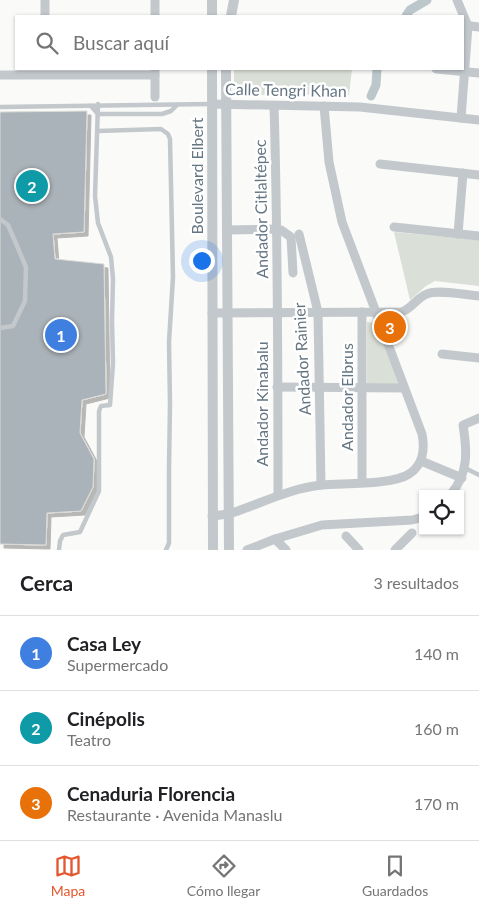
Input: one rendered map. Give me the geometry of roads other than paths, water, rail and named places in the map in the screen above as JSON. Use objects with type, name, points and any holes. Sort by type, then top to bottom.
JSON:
[{"type":"street","points":[[45,0],[45,15]]},
{"type":"street","points":[[155,0],[155,15]]},
{"type":"street","points":[[212,0],[212,15]]},
{"type":"street","points":[[231,15],[234,0]]},
{"type":"street","points":[[457,0],[462,15]]},
{"type":"street","points":[[464,48],[465,25],[479,27]]},
{"type":"street","name":"Boulevard Elbert","points":[[212,70],[213,550]]},
{"type":"street","name":"Boulevard Elbert","points":[[226,70],[229,550]]},
{"type":"street","points":[[450,70],[479,73]]},
{"type":"street","points":[[461,118],[463,71]]},
{"type":"street","points":[[0,75],[45,72],[155,72],[155,97]]},
{"type":"street","name":"Calle Tengri Khan","points":[[212,104],[360,107],[479,120]]},
{"type":"street","name":"Andador Citlaltépec","points":[[274,106],[277,230],[276,313]]},
{"type":"street","points":[[212,516],[229,513],[278,495],[321,485],[392,480],[408,475],[418,467],[421,461],[422,434],[374,312],[342,222],[329,162],[324,106]]},
{"type":"street","points":[[380,164],[479,174]]},
{"type":"street","points":[[458,234],[463,173]]},
{"type":"street","points":[[394,227],[479,236]]},
{"type":"street","points":[[227,230],[281,230],[291,237],[293,273]]},
{"type":"street","name":"Andador Rainier","points":[[299,234],[318,312],[321,485]]},
{"type":"street","points":[[212,313],[374,312],[406,310],[422,297],[432,292],[479,296]]},
{"type":"street","name":"Andador Elbrus","points":[[362,312],[362,482]]},
{"type":"street","name":"Andador Kinabalu","points":[[276,313],[278,495]]},
{"type":"street","points":[[442,354],[479,358]]},
{"type":"street","points":[[277,387],[404,388]]},
{"type":"street","points":[[454,490],[462,478],[465,468],[467,450],[464,425],[479,418]]},
{"type":"street","points":[[421,461],[462,478]]},
{"type":"street","points":[[247,550],[275,539],[328,524],[419,519]]},
{"type":"street","points":[[395,550],[412,532]]},
{"type":"street","points":[[346,536],[359,550]]},
{"type":"street","points":[[275,539],[286,550]]},
{"type":"lane","points":[[0,106],[91,106],[98,104],[177,106],[212,104]]},
{"type":"lane","points":[[59,550],[60,541],[63,536],[80,532],[99,491],[99,411],[101,406],[110,405],[113,363],[113,279],[111,258],[97,217],[95,188],[98,104]]},
{"type":"lane","points":[[91,106],[98,114],[162,114],[171,111],[177,106]]},
{"type":"lane","points":[[98,131],[161,129],[168,134],[170,139],[173,277],[169,342],[169,543],[166,550]]},
{"type":"lane","points":[[0,219],[8,225],[26,267],[25,301],[13,326],[0,328]]},
{"type":"lane","points":[[465,468],[479,475]]},
{"type":"waterway","points":[[407,15],[410,10],[427,0]]},
{"type":"waterway","points":[[371,96],[376,85],[377,70]]},
{"type":"place","name":"Cinépolis","points":[[32,186]]},
{"type":"place","name":"Cenaduria Florencia","points":[[390,327]]},
{"type":"place","name":"Casa Ley","points":[[61,335]]}]
